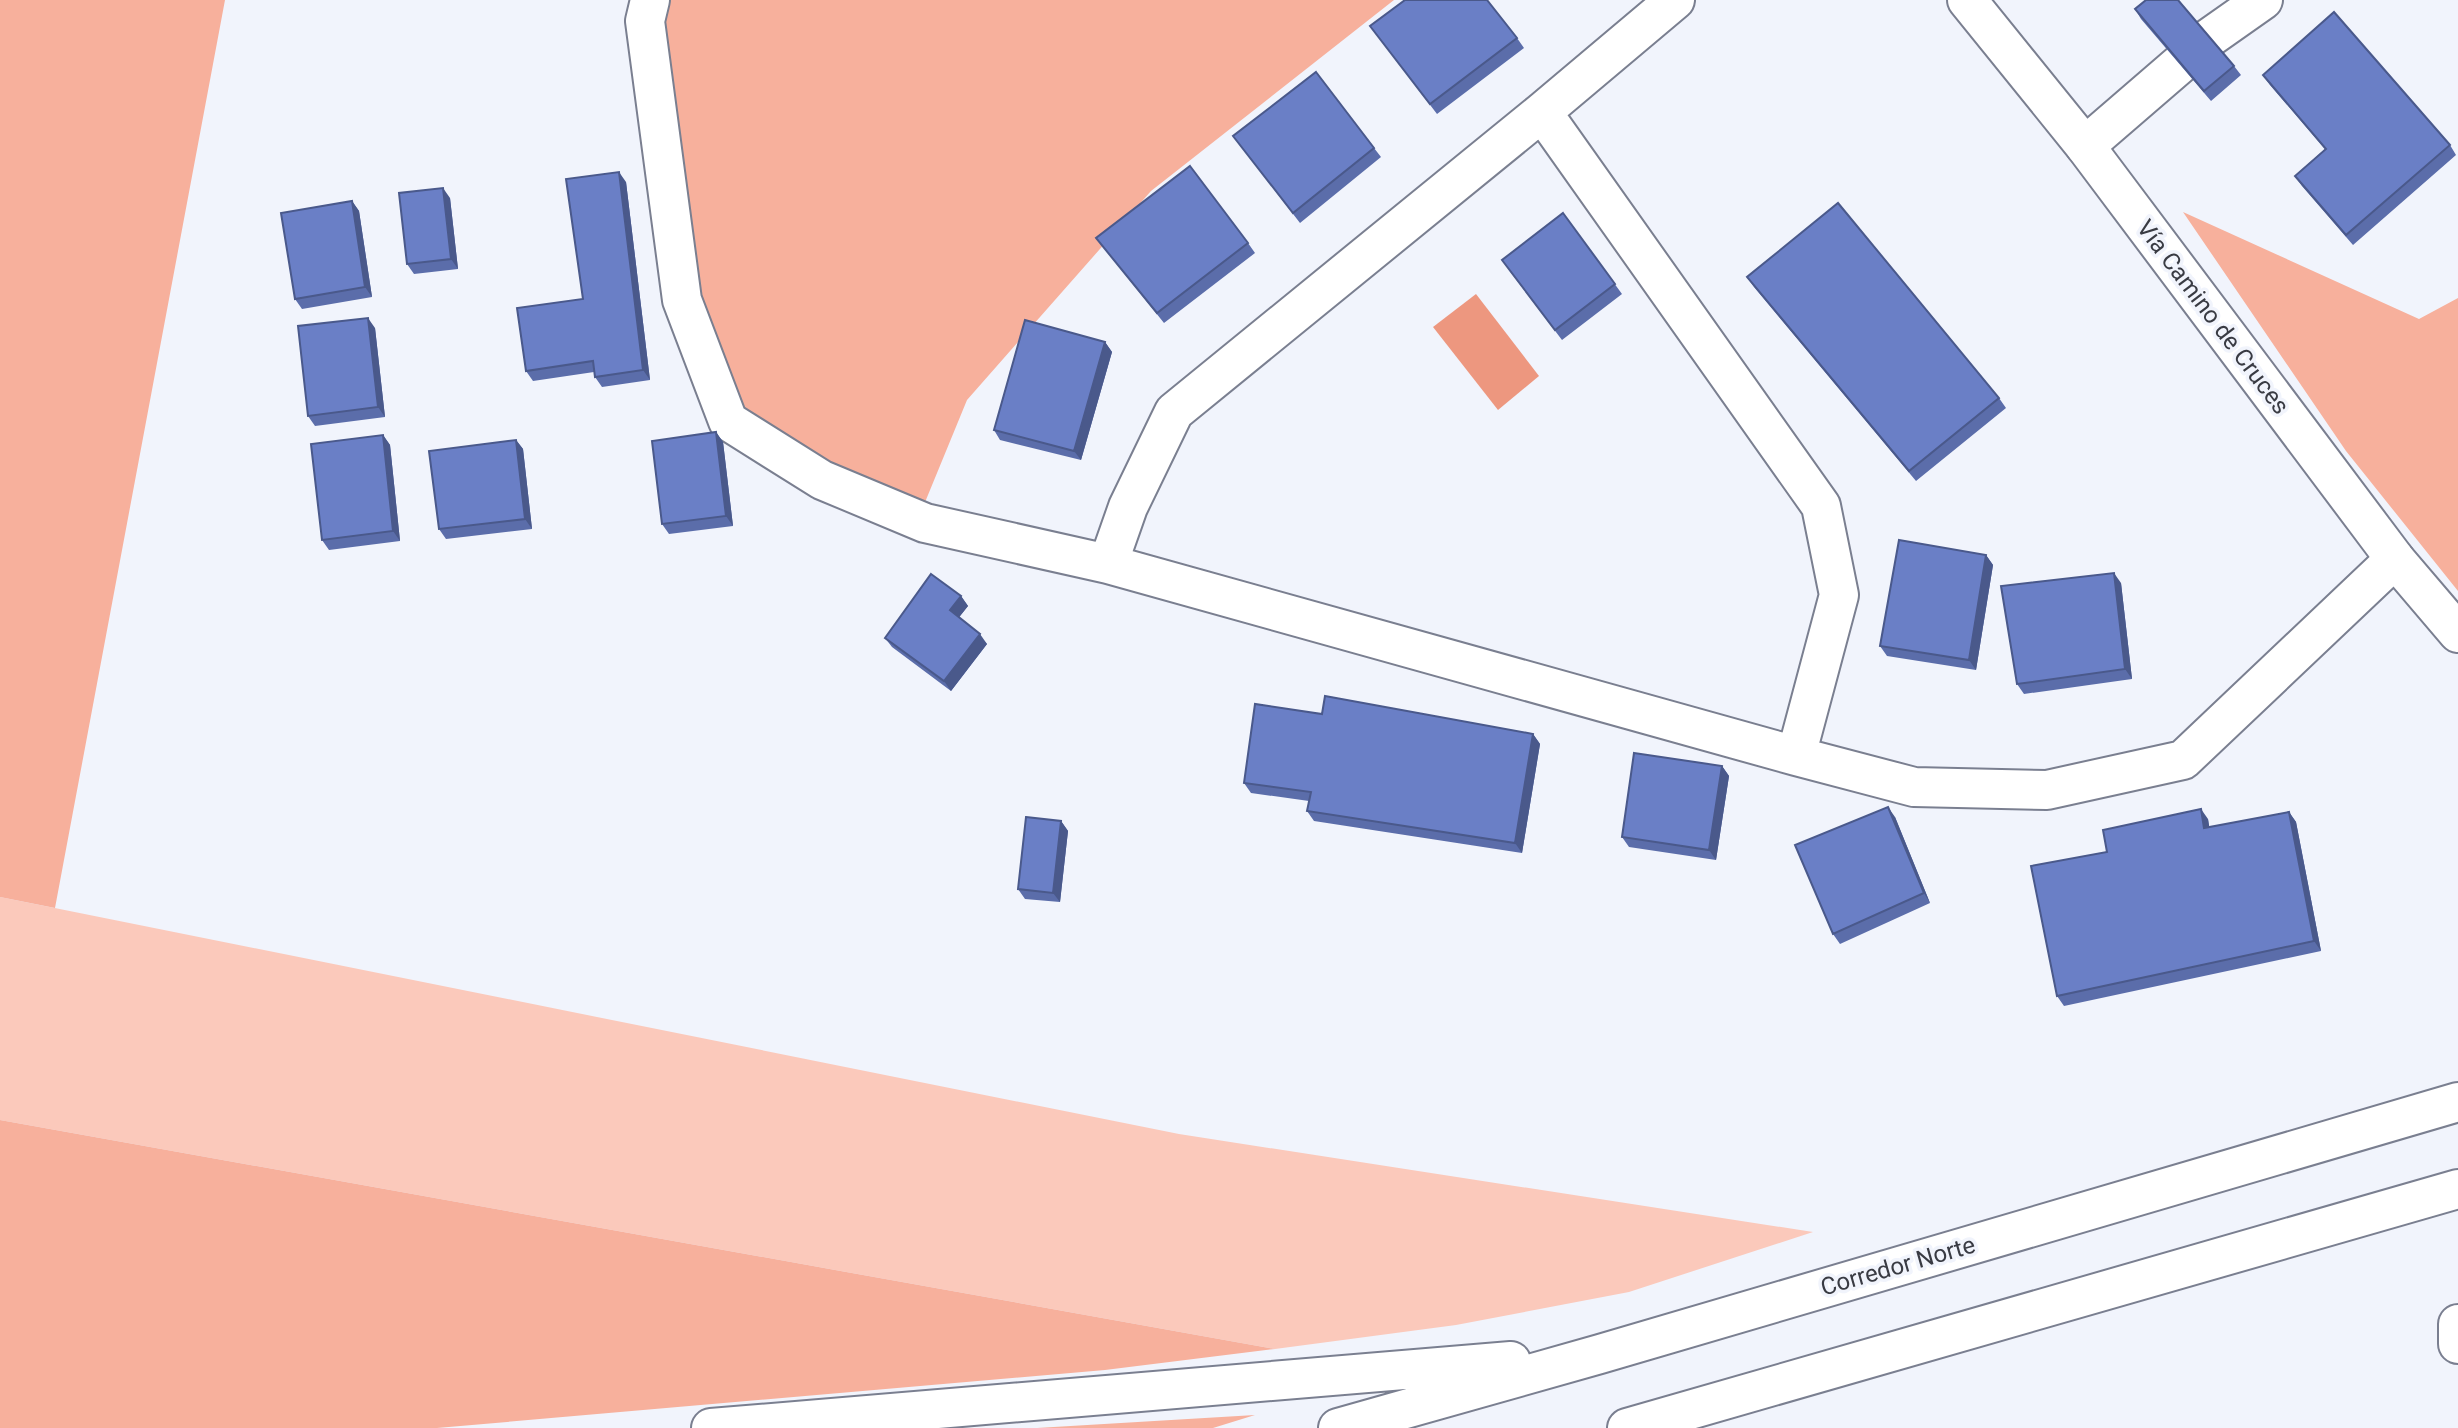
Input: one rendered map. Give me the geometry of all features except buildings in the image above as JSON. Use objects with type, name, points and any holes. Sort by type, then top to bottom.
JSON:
[{"type":"main road","points":[[650,0],[645,21],[682,300],[727,421],[822,480],[925,523],[1108,564],[1796,757],[1914,787],[2047,790],[2183,760],[2395,559]]},
{"type":"main road","points":[[1108,564],[1128,507],[1174,412],[1675,0]]},
{"type":"main road","name":"Vía Camino de Cruces","points":[[1967,0],[2085,146],[2395,559],[2458,633]]},
{"type":"main road","points":[[2209,38],[2263,0]]},
{"type":"main road","points":[[2085,146],[2180,64]]},
{"type":"main road","points":[[1542,112],[1821,506],[1839,595],[1796,757]]},
{"type":"main road","name":"Corredor Norte","points":[[1338,1428],[1600,1354],[2458,1102]]},
{"type":"main road","points":[[1627,1428],[2458,1189]]},
{"type":"main road","points":[[2458,1324],[2458,1344]]},
{"type":"main road","points":[[711,1428],[1600,1354]]},
{"type":"shaded area","points":[[0,0],[225,0],[55,908],[0,897]]},
{"type":"shaded area","points":[[661,0],[1394,0],[1151,191],[967,400],[921,512],[736,413],[692,299]]},
{"type":"shaded area","points":[[2183,212],[2419,319],[2458,298],[2458,591],[2346,451]]},
{"type":"shaded area","points":[[1476,294],[1539,376],[1498,410],[1433,327]]},
{"type":"shaded area","points":[[0,897],[1179,1134],[1813,1232],[1629,1292],[1456,1325],[1275,1349],[0,1120]]},
{"type":"shaded area","points":[[0,1120],[1275,1349],[1105,1370],[437,1428],[0,1428]]},
{"type":"shaded area","points":[[1255,1415],[1213,1428],[1037,1428]]}]
